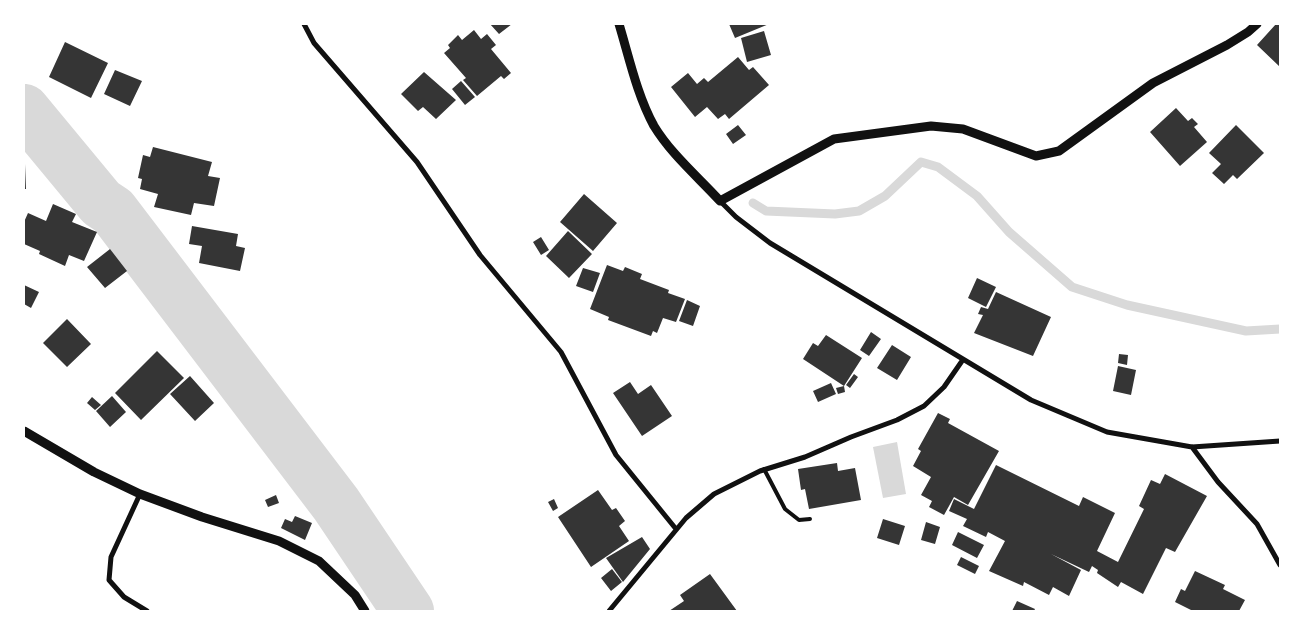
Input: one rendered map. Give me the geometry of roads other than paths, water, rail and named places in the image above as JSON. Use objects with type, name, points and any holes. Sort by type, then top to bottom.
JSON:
[{"type":"street","points":[[304,24],[314,43],[417,162],[480,256],[561,352],[616,454],[676,529]]},
{"type":"street","points":[[619,24],[634,73],[654,126],[672,150],[720,201],[736,217],[770,243],[962,361],[1031,400],[1107,432],[1192,447],[1280,441]]},
{"type":"street","points":[[720,201],[834,139],[931,126],[963,129],[1036,156],[1059,152],[1153,83],[1227,45],[1257,24]]},
{"type":"street","points":[[609,611],[676,529],[714,494],[764,470],[805,457],[850,437],[897,420],[924,406],[944,388],[962,361]]},
{"type":"street","points":[[24,432],[94,472],[140,494],[279,541],[319,561],[355,595],[365,611]]},
{"type":"street","points":[[1192,447],[1218,482],[1257,524],[1280,565]]},
{"type":"street","points":[[140,494],[111,557],[109,580],[124,597],[147,611]]},
{"type":"lane","points":[[764,470],[786,509],[799,520],[810,519]]},
{"type":"waterway","points":[[24,110],[101,203],[113,211],[336,504],[408,611]]},
{"type":"waterway","points":[[753,203],[766,211],[835,214],[859,211],[885,196],[921,162],[938,167],[977,196],[1009,232],[1072,287],[1127,305],[1246,331],[1280,329]]}]
